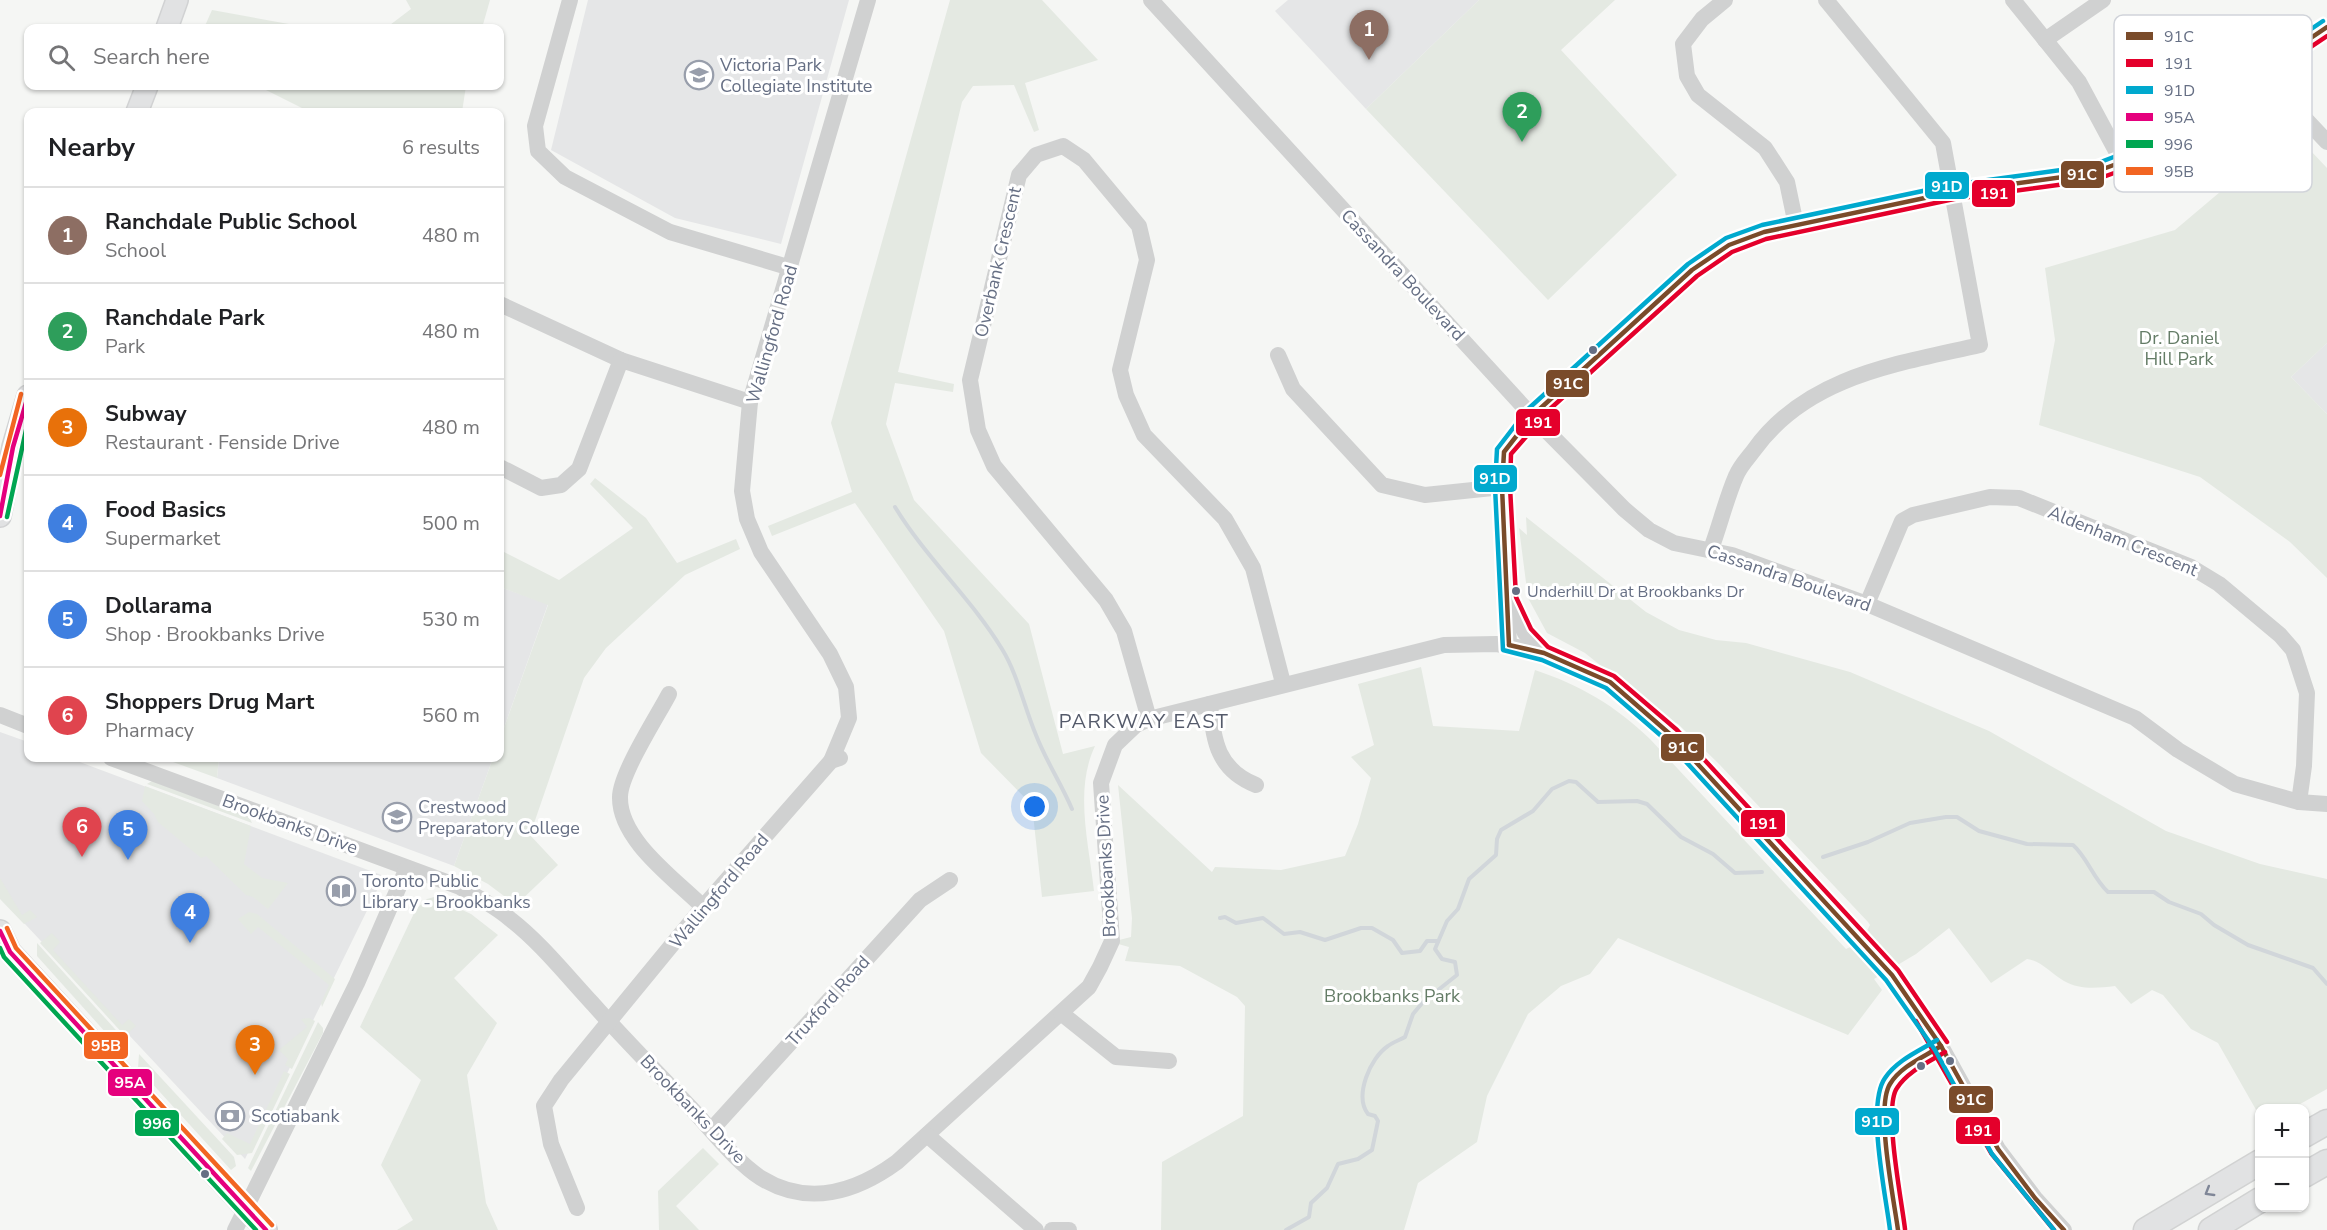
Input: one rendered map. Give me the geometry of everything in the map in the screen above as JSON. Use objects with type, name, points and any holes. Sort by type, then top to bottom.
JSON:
[{"type":"highway","points":[[2309,1132],[2327,1122]]},
{"type":"highway","points":[[2309,1172],[2327,1162]]},
{"type":"highway","points":[[2146,1230],[2255,1164]]},
{"type":"highway","points":[[2211,1230],[2255,1202]]},
{"type":"main road","points":[[168,24],[177,0]]},
{"type":"main road","points":[[139,108],[145,90]]},
{"type":"main road","points":[[0,516],[6,445],[24,405]]},
{"type":"main road","points":[[0,931],[5,950],[266,1230]]},
{"type":"street","points":[[570,0],[535,126],[538,151],[566,177],[670,232],[791,268]]},
{"type":"street","name":"Wallingford Road","points":[[577,1208],[550,1144],[544,1106],[561,1080],[703,907],[831,761],[844,735],[849,718],[850,701],[846,687],[830,654],[761,552],[747,519],[742,491],[750,402],[868,0]]},
{"type":"street","name":"Cassandra Boulevard","points":[[1151,0],[1532,416],[1624,509],[1649,530],[1674,543],[1711,549],[1867,604],[2136,718],[2178,750],[2235,784],[2298,802],[2327,804]]},
{"type":"street","points":[[1725,0],[1702,20],[1683,44],[1686,76],[1698,94],[1766,148],[1787,182],[1796,225]]},
{"type":"street","points":[[1711,549],[1736,474],[1768,430],[1798,404],[1827,387],[1879,368],[1980,345],[1943,143],[1826,0]]},
{"type":"street","points":[[2013,0],[2089,98],[2114,146]]},
{"type":"street","points":[[2045,40],[2103,0]]},
{"type":"street","points":[[2312,37],[2327,27]]},
{"type":"street","points":[[2312,126],[2327,142]]},
{"type":"street","name":"Overbank Crescent","points":[[1149,719],[1124,631],[1087,574],[994,466],[978,430],[970,380],[1019,175],[1036,155],[1063,146],[1084,160],[1139,226],[1147,260],[1120,370],[1126,395],[1144,435],[1225,519],[1253,568],[1283,683]]},
{"type":"street","points":[[1509,645],[1509,599],[1502,488],[1504,452],[1532,416],[1692,270],[1747,237],[1953,192],[2092,173],[2114,165]]},
{"type":"street","points":[[504,306],[621,360],[750,402]]},
{"type":"street","points":[[1278,356],[1293,389],[1382,485],[1425,495],[1502,488]]},
{"type":"street","points":[[504,469],[541,488],[561,485],[579,469],[621,360]]},
{"type":"street","name":"Aldenham Crescent","points":[[1867,604],[1902,521],[1913,515],[1990,497],[2019,498],[2191,567],[2219,584],[2280,635],[2293,650],[2300,664],[2307,704],[2304,766],[2298,802]]},
{"type":"street","points":[[1509,599],[1519,624],[1544,653]]},
{"type":"street","name":"Brookbanks Drive","points":[[122,762],[460,887],[511,919],[712,1130],[761,1178],[784,1188],[813,1193],[845,1191],[861,1185],[897,1162],[1089,987],[1112,941],[1101,783],[1115,745],[1136,725],[1149,719],[1283,683],[1444,645],[1509,645],[1544,653],[1610,682],[1671,735],[1892,975],[1941,1046],[1998,1149],[2064,1230]]},
{"type":"street","points":[[669,694],[627,774],[620,796],[624,823],[640,846],[703,907]]},
{"type":"street","points":[[1210,704],[1214,731],[1225,765],[1235,776],[1256,785]]},
{"type":"street","points":[[0,715],[24,724]]},
{"type":"street","points":[[236,1230],[245,1207],[357,983],[407,868]]},
{"type":"street","name":"Truxford Road","points":[[712,1130],[920,900],[950,880]]},
{"type":"street","points":[[1061,1013],[1116,1057],[1169,1061]]},
{"type":"street","points":[[1898,1230],[1884,1110],[1888,1089],[1898,1074],[1941,1046]]},
{"type":"street","points":[[927,1135],[1036,1230]]},
{"type":"street","points":[[1052,1230],[1069,1230]]},
{"type":"shaded area","name":"Victoria Park Collegiate Institute","points":[[588,0],[849,0],[781,244],[675,218],[551,150]]},
{"type":"shaded area","points":[[1288,0],[1479,0],[1366,109],[1275,11]]},
{"type":"shaded area","points":[[2327,343],[2327,414],[2291,377]]},
{"type":"shaded area","points":[[504,588],[548,604],[504,728]]},
{"type":"shaded area","points":[[0,732],[24,741],[24,762],[80,762],[384,876],[245,1159],[25,924],[0,893]]},
{"type":"shaded area","name":"Crestwood Preparatory College","points":[[219,762],[492,762],[454,866],[217,778]]},
{"type":"green space","points":[[406,0],[490,0],[483,24],[391,24],[411,9]]},
{"type":"green space","points":[[950,0],[1042,0],[1098,60],[1025,83],[1039,130],[1034,132],[1014,85],[973,86],[962,102],[898,372],[954,384],[953,392],[895,383],[886,424],[914,500],[1029,624],[1063,754],[1095,746],[1085,781],[1084,799],[1094,891],[1042,897],[1032,805],[981,753],[944,631],[855,503],[772,536],[768,526],[852,492],[831,423]]},
{"type":"green space","points":[[1479,0],[1615,0],[1561,50],[1677,175],[1548,300],[1366,109]]},
{"type":"green space","points":[[212,10],[289,24],[206,24]]},
{"type":"green space","points":[[266,90],[465,90],[463,108],[302,108]]},
{"type":"green space","name":"Dr. Daniel Hill Park","points":[[2312,152],[2327,168],[2327,343],[2291,377],[2327,414],[2327,578],[2290,542],[2200,477],[2039,425],[2055,340],[2045,268],[2175,230],[2220,192],[2312,192]]},
{"type":"green space","points":[[595,478],[646,518],[677,563],[736,539],[740,549],[685,575],[606,648],[584,678],[530,835],[558,865],[516,905],[488,884],[454,866],[492,762],[504,762],[504,728],[548,605],[504,588],[504,552],[559,580],[633,528],[590,484]]},
{"type":"green space","name":"Brookbanks Park","points":[[1526,517],[1646,612],[1679,630],[1716,640],[1746,643],[1850,672],[1989,731],[2166,831],[2260,864],[2327,879],[2327,1089],[2300,1104],[2255,1104],[2255,1108],[2218,1043],[2191,1029],[2163,995],[2152,990],[2131,1004],[2115,986],[2095,988],[2076,986],[2064,981],[2037,962],[2027,959],[1991,983],[1949,928],[1916,954],[1874,979],[1882,990],[1848,1035],[1618,938],[1590,974],[1561,986],[1528,1014],[1487,1096],[1477,1142],[1418,1183],[1404,1230],[1161,1230],[1162,1162],[1243,1116],[1245,1006],[1237,997],[1180,966],[1125,961],[1129,947],[1111,942],[1131,937],[1132,918],[1118,785],[1212,872],[1215,867],[1281,870],[1345,856],[1358,824],[1371,778],[1351,757],[1374,745],[1358,684],[1421,667],[1433,726],[1519,731],[1535,670],[1567,682],[1597,698],[1637,727],[1846,949],[1861,942],[1870,925],[1719,764],[1678,724],[1658,717],[1641,698],[1585,653],[1547,633],[1528,598],[1519,528],[1527,535]]},
{"type":"green space","points":[[173,762],[219,762],[217,778]]},
{"type":"green space","points":[[152,781],[249,817],[252,823],[147,784]]},
{"type":"green space","points":[[145,786],[251,826],[244,864],[262,878],[288,883],[268,909],[253,897],[246,895],[206,856],[201,858],[158,822],[142,801]]},
{"type":"green space","points":[[0,878],[22,915],[30,910],[37,917],[24,924],[0,899]]},
{"type":"green space","points":[[434,897],[471,914],[498,935],[454,978],[497,1023],[467,1075],[486,1203],[498,1230],[397,1230],[413,1220],[381,1165],[421,1080],[360,1027],[416,909],[427,899]]},
{"type":"green space","points":[[249,912],[257,914],[335,979],[322,1007],[321,1003],[329,985],[258,927],[251,934],[238,919]]},
{"type":"green space","points":[[52,933],[60,942],[53,950],[122,1025],[129,1019],[136,1026],[125,1036],[40,943]]},
{"type":"green space","points":[[37,943],[124,1039],[115,1040],[107,1034],[37,956]]},
{"type":"green space","points":[[309,1018],[315,1021],[292,1069],[285,1065],[288,1059],[279,1050],[307,1027],[301,1019]]},
{"type":"green space","points":[[318,1022],[323,1028],[323,1033],[251,1171],[248,1168]]},
{"type":"green space","points":[[139,1054],[234,1157],[236,1166],[231,1170],[138,1068]]},
{"type":"green space","points":[[284,1071],[290,1074],[252,1153],[237,1155],[222,1139],[227,1133],[250,1144]]},
{"type":"green space","points":[[703,1148],[719,1164],[676,1206],[699,1230],[659,1230],[658,1191]]},
{"type":"waterway","points":[[895,507],[920,544],[977,612],[1002,649],[1012,669],[1040,745],[1072,809]]},
{"type":"waterway","points":[[1286,1230],[1309,1217],[1311,1203],[1327,1188],[1338,1164],[1358,1159],[1372,1150],[1378,1121],[1375,1116],[1368,1114],[1363,1097],[1363,1088],[1370,1068],[1381,1052],[1405,1037],[1413,1014],[1423,1002],[1457,975],[1455,962],[1442,959],[1435,949],[1447,921],[1458,909],[1469,879],[1496,855],[1497,839],[1501,830],[1533,811],[1552,789],[1569,781],[1576,782],[1598,802],[1637,801],[1647,804],[1681,837],[1713,854],[1735,873],[1762,872]]},
{"type":"waterway","points":[[1823,857],[1868,842],[1910,823],[1946,817],[1957,817],[1979,831],[2027,844],[2073,845],[2108,892],[2154,892],[2169,902],[2201,914],[2214,925],[2248,945],[2313,968],[2327,984]]},
{"type":"waterway","points":[[1220,918],[1225,917],[1236,923],[1263,918],[1284,934],[1300,932],[1325,940],[1361,928],[1372,928],[1393,940],[1402,953],[1420,951],[1427,941],[1438,941]]},
{"type":"transit line","name":"91D","points":[[2312,28],[2323,21]]},
{"type":"transit line","name":"91C","points":[[2312,37],[2327,27]]},
{"type":"transit line","name":"191","points":[[2312,46],[2327,36]]},
{"type":"transit line","name":"91D","points":[[2054,1230],[1992,1154],[1935,1050],[1886,980],[1666,740],[1606,688],[1542,660],[1503,650],[1495,487],[1497,449],[1527,410],[1688,264],[1726,238],[1762,225],[1951,185],[2090,166],[2114,157]]},
{"type":"transit line","name":"91C","points":[[1509,645],[1502,487],[1504,452],[1532,416],[1692,270],[1729,245],[1764,232],[1953,192],[2092,173],[2114,165]]},
{"type":"transit line","name":"191","points":[[1947,1042],[1898,970],[1677,730],[1614,676],[1548,647],[1531,629],[1516,597],[1510,487],[1511,454],[1550,409],[1697,276],[1732,252],[1766,239],[1954,199],[2095,180],[2114,173]]},
{"type":"transit line","name":"95B","points":[[0,475],[21,394]]},
{"type":"transit line","name":"95A","points":[[0,516],[13,447],[24,410]]},
{"type":"transit line","name":"996","points":[[7,517],[24,439]]},
{"type":"transit line","name":"91C","points":[[1509,645],[1544,653],[1610,682],[1671,735],[1892,975],[1941,1046],[1998,1149],[2035,1198],[2064,1230]]},
{"type":"transit line","name":"95B","points":[[7,928],[16,948],[272,1225]]},
{"type":"transit line","name":"95A","points":[[0,931],[10,952],[266,1230]]},
{"type":"transit line","name":"996","points":[[0,948],[4,957],[256,1230]]},
{"type":"transit line","name":"191","points":[[1916,1021],[1991,1153],[2054,1230]]},
{"type":"transit line","name":"91D","points":[[1890,1230],[1877,1129],[1880,1091],[1885,1078],[1896,1066],[1937,1040]]},
{"type":"transit line","name":"91C","points":[[1898,1230],[1885,1133],[1886,1096],[1890,1084],[1900,1072],[1941,1046]]},
{"type":"transit line","name":"191","points":[[1905,1229],[1897,1178],[1892,1115],[1893,1099],[1897,1088],[1907,1077],[1945,1052]]},
{"type":"place","name":"Ranchdale Public School","points":[[1369,60]]},
{"type":"place","name":"Victoria Park Collegiate Institute","points":[[699,75]]},
{"type":"place","name":"Ranchdale Park","points":[[1522,142]]},
{"type":"place","name":"Underhill Dr at Brookbanks Dr","points":[[1516,591]]},
{"type":"place","name":"Crestwood Preparatory College","points":[[397,817]]},
{"type":"place","name":"Shoppers Drug Mart","points":[[82,857]]},
{"type":"place","name":"Dollarama","points":[[128,860]]},
{"type":"place","name":"Toronto Public Library - Brookbanks","points":[[341,891]]},
{"type":"place","name":"Food Basics","points":[[190,943]]},
{"type":"place","name":"Subway","points":[[255,1075]]},
{"type":"place","name":"Scotiabank","points":[[230,1116]]},
{"type":"district","name":"PARKWAY EAST","points":[[1144,721]]}]
